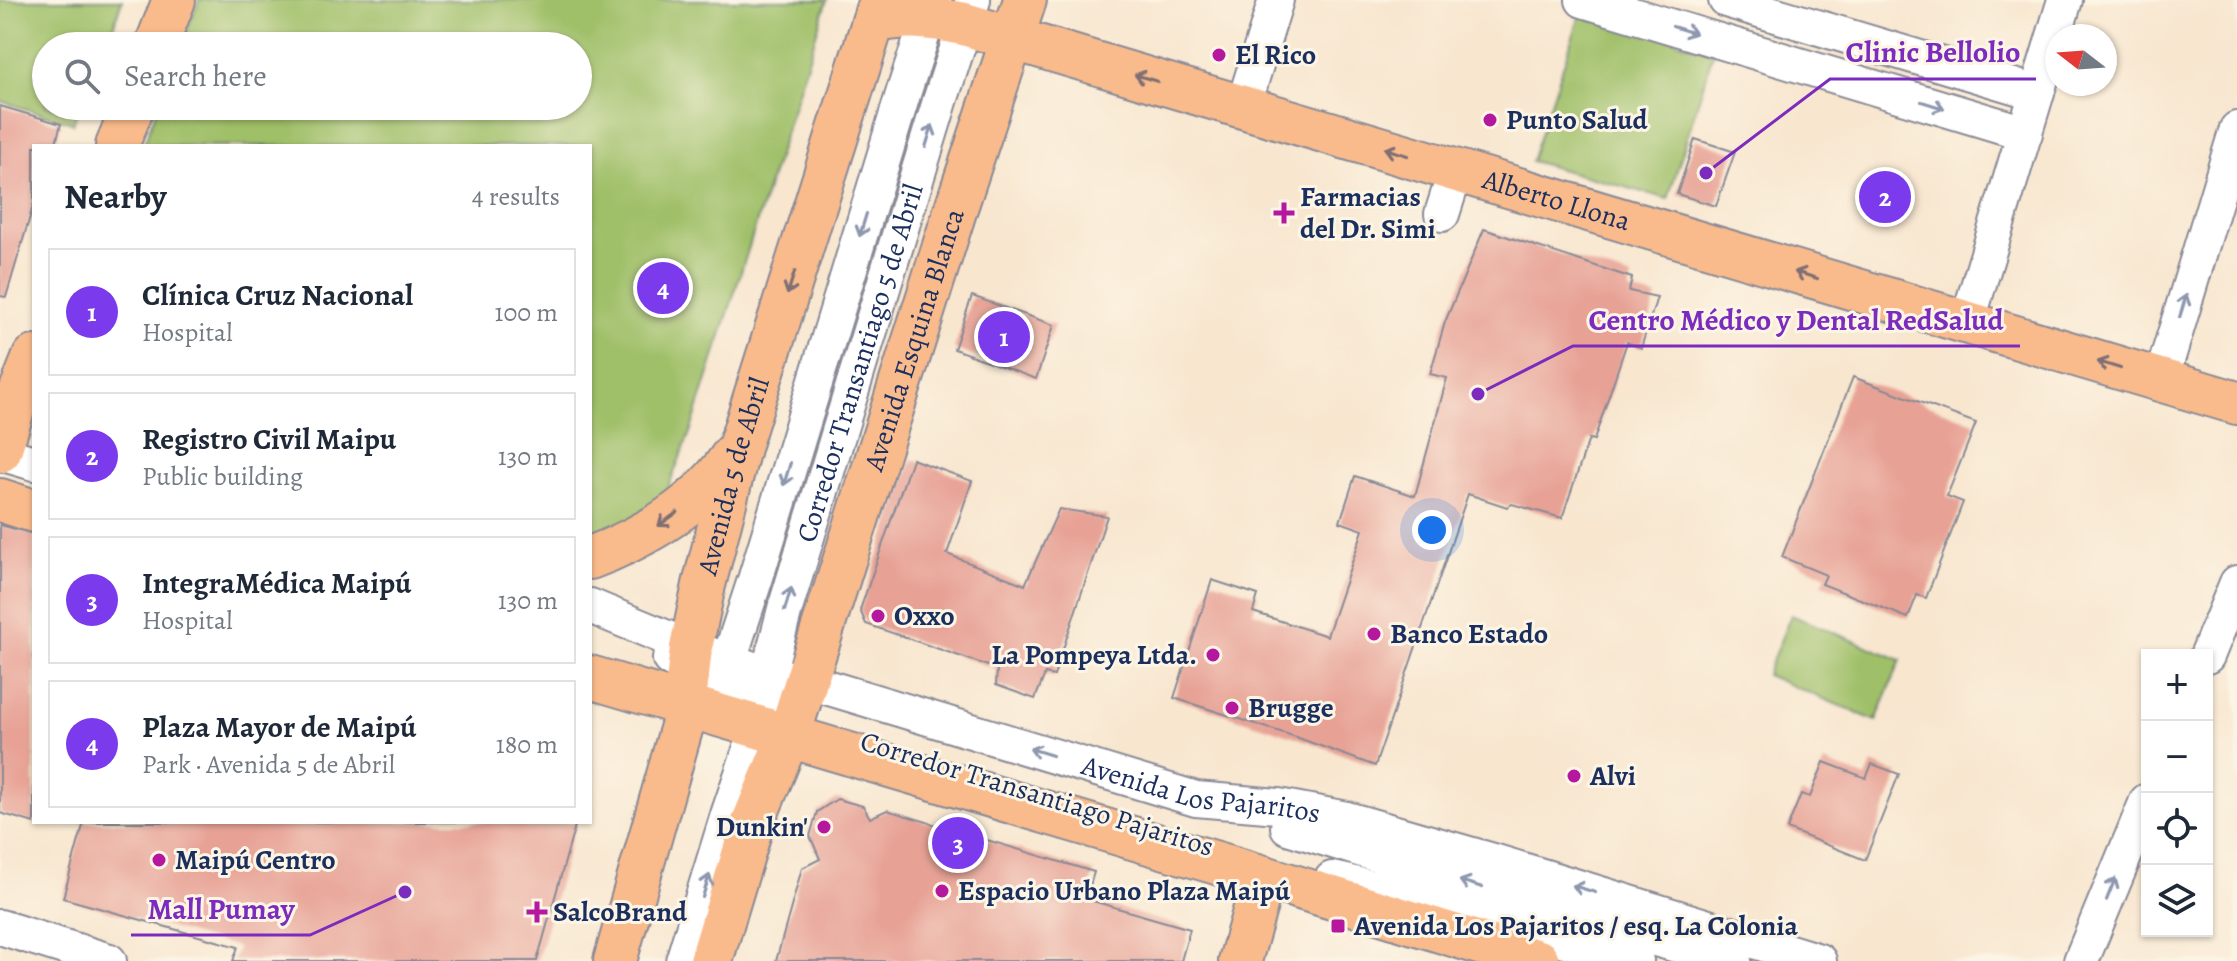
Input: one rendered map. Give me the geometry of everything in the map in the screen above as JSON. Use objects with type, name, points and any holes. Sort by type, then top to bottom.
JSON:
[{"type":"main road","points":[[161,32],[174,0]]},
{"type":"main road","name":"Alberto Llona","points":[[876,11],[895,16],[950,10],[1019,19],[1243,107],[2237,403]]},
{"type":"main road","name":"Avenida 5 de Abril","points":[[615,961],[682,726],[703,680],[704,585],[740,444],[876,11]]},
{"type":"main road","name":"Avenida Esquina Blanca","points":[[786,677],[1019,19]]},
{"type":"main road","points":[[118,144],[127,120]]},
{"type":"main road","points":[[0,452],[32,363]]},
{"type":"main road","points":[[592,557],[645,535],[672,517],[720,474],[740,444]]},
{"type":"main road","points":[[0,500],[32,510]]},
{"type":"main road","name":"Avenida Los Pajaritos","points":[[592,677],[703,680],[771,719],[1538,961]]},
{"type":"main road","points":[[711,961],[757,809],[771,719],[786,677]]},
{"type":"main road","points":[[1240,961],[1264,877]]},
{"type":"street","points":[[1243,107],[1276,0]]},
{"type":"street","points":[[1583,0],[2025,133]]},
{"type":"street","points":[[1726,0],[2037,93]]},
{"type":"street","points":[[1967,323],[2065,0]]},
{"type":"street","name":"Corredor Transantiago 5 de Abril","points":[[786,677],[804,548],[950,10]]},
{"type":"street","name":"Corredor Transantiago 5 de Abril","points":[[629,961],[693,734],[703,680],[950,10]]},
{"type":"street","points":[[2161,380],[2237,129]]},
{"type":"street","points":[[1442,214],[1456,170]]},
{"type":"street","points":[[0,452],[32,462]]},
{"type":"street","points":[[2210,649],[2237,583]]},
{"type":"street","name":"Avenida Los Pajaritos","points":[[592,607],[703,680],[786,677],[1196,799],[1278,806],[1347,819],[1819,961]]},
{"type":"street","points":[[592,629],[656,652],[703,680],[743,683],[771,719],[731,803],[683,961]]},
{"type":"street","name":"Corredor Transantiago Pajaritos","points":[[771,719],[1272,865],[1404,895],[1636,961]]},
{"type":"street","name":"Corredor Transantiago Pajaritos","points":[[1196,799],[1598,923],[1734,961]]},
{"type":"street","points":[[2081,961],[2141,816]]},
{"type":"street","points":[[0,927],[109,961]]},
{"type":"green space","points":[[0,0],[122,0],[112,32],[32,32],[32,111],[0,101]]},
{"type":"green space","points":[[199,0],[827,0],[691,430],[664,498],[592,545],[592,144],[144,144],[153,120],[592,120],[592,32],[186,32]]},
{"type":"green space","points":[[1582,10],[1713,53],[1668,199],[1531,161]]},
{"type":"green space","points":[[1791,615],[1901,660],[1876,721],[1766,675]]},
{"type":"building","points":[[0,106],[32,115],[32,120],[61,124],[56,144],[32,144],[32,210],[6,297],[0,296]]},
{"type":"building","points":[[1695,139],[1735,152],[1716,206],[1677,194]]},
{"type":"building","points":[[1484,229],[1632,278],[1629,291],[1657,297],[1641,348],[1627,342],[1594,440],[1589,439],[1562,518],[1512,504],[1507,507],[1468,494],[1375,766],[1174,698],[1212,580],[1258,595],[1253,612],[1327,636],[1363,530],[1340,522],[1355,476],[1415,496],[1447,378],[1430,374],[1445,322]]},
{"type":"building","points":[[972,296],[1054,325],[1036,379],[954,349]]},
{"type":"building","points":[[1853,377],[1976,423],[1947,496],[1963,502],[1926,598],[1917,595],[1908,618],[1822,584],[1826,575],[1782,557]]},
{"type":"building","points":[[912,459],[972,481],[947,554],[1025,585],[1059,509],[1107,516],[1054,676],[1045,674],[1035,699],[996,685],[997,669],[866,624],[860,610]]},
{"type":"building","points":[[0,525],[32,533],[32,822],[0,813]]},
{"type":"building","points":[[1824,762],[1866,778],[1872,764],[1899,774],[1865,860],[1787,829],[1801,794],[1810,797]]},
{"type":"building","name":"Espacio Urbano Plaza Maipú","points":[[837,799],[863,806],[870,818],[887,810],[1094,872],[1086,899],[1190,929],[1181,961],[776,961],[802,868],[820,859],[810,836],[817,812]]},
{"type":"building","points":[[83,824],[575,824],[537,961],[233,961],[238,947],[63,898]]},
{"type":"place","name":"El Rico","points":[[1219,55]]},
{"type":"place","name":"Punto Salud","points":[[1490,120]]},
{"type":"place","name":"Clinic Bellolio","points":[[1706,173]]},
{"type":"place","name":"Registro Civil Maipu","points":[[1885,197]]},
{"type":"place","name":"Farmacias del Dr. Simi","points":[[1284,213]]},
{"type":"place","name":"Plaza Mayor de Maipú","points":[[663,288]]},
{"type":"place","name":"Clínica Cruz Nacional","points":[[1004,337]]},
{"type":"place","name":"Centro Médico y Dental RedSalud","points":[[1478,394]]},
{"type":"place","name":"Oxxo","points":[[878,616]]},
{"type":"place","name":"Banco Estado","points":[[1374,634]]},
{"type":"place","name":"La Pompeya Ltda.","points":[[1213,655]]},
{"type":"place","name":"Brugge","points":[[1232,708]]},
{"type":"place","name":"Alvi","points":[[1574,776]]},
{"type":"place","name":"Dunkin'","points":[[824,827]]},
{"type":"place","name":"IntegraMédica Maipú","points":[[958,843]]},
{"type":"place","name":"Maipú Centro","points":[[159,860]]},
{"type":"place","name":"Espacio Urbano Plaza Maipú","points":[[942,891]]},
{"type":"place","name":"Mall Pumay","points":[[405,892]]},
{"type":"place","name":"SalcoBrand","points":[[537,912]]},
{"type":"place","name":"Avenida Los Pajaritos / esq. La Colonia","points":[[1338,926]]}]
